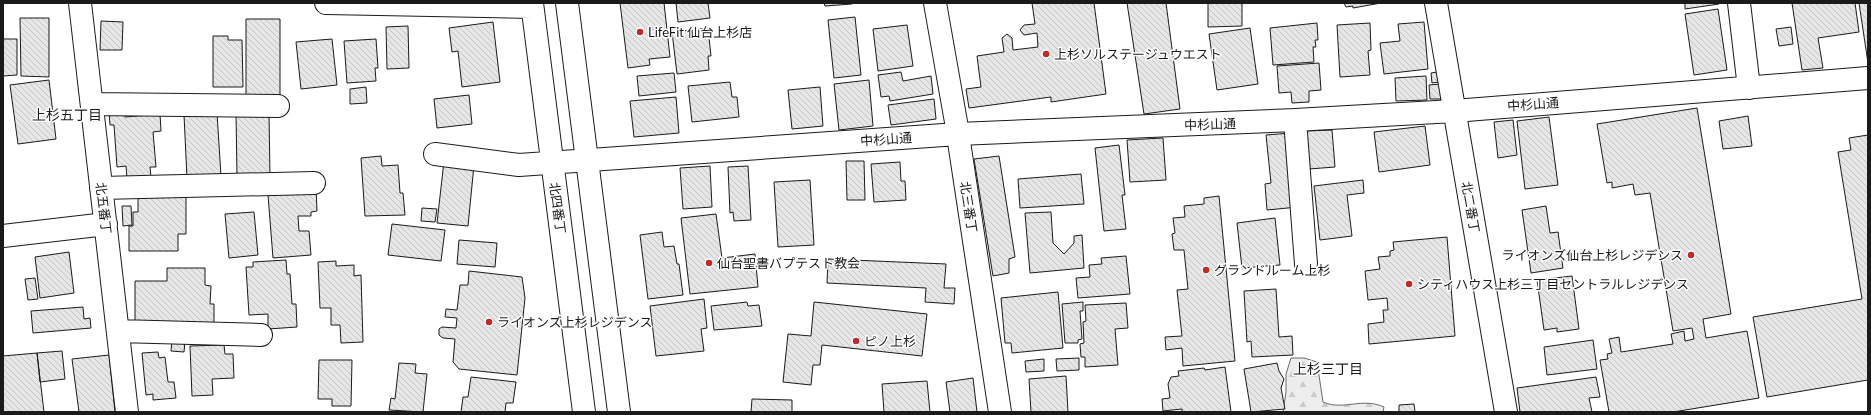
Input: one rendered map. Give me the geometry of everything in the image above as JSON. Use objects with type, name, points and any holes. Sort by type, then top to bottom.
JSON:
[{"type":"street","name":"北五番丁","points":[[80,3],[127,412]]},
{"type":"street","points":[[326,3],[532,5]]},
{"type":"street","points":[[567,3],[619,412]]},
{"type":"street","name":"北三番丁","points":[[935,3],[958,134],[1000,412]]},
{"type":"street","name":"北二番丁","points":[[1436,3],[1506,412]]},
{"type":"street","points":[[1739,3],[1749,88]]},
{"type":"street","name":"北四番丁","points":[[532,5],[584,412]]},
{"type":"street","name":"中杉山通","points":[[435,154],[519,165],[552,164],[587,160],[958,134],[1295,120],[1454,110],[1868,78]]},
{"type":"street","points":[[92,104],[278,106]]},
{"type":"street","points":[[1295,120],[1306,264]]},
{"type":"street","points":[[101,188],[314,183]]},
{"type":"street","points":[[3,236],[106,224]]},
{"type":"street","points":[[118,331],[261,336]]},
{"type":"green space","points":[[1291,358],[1304,358],[1317,362],[1323,402],[1338,405],[1360,403],[1376,404],[1384,407],[1383,412],[1283,412],[1286,392],[1286,374]]},
{"type":"building","points":[[620,3],[664,3],[670,57],[649,59],[650,65],[628,68]]},
{"type":"building","points":[[676,3],[708,3],[710,18],[678,22]]},
{"type":"building","points":[[824,3],[852,3],[852,4],[825,6]]},
{"type":"building","name":"上杉ソルステージュウエスト","points":[[1032,3],[1094,3],[1106,94],[1051,102],[1051,97],[969,108],[966,89],[981,87],[977,56],[1004,52],[1002,38],[1007,34],[1012,38],[1013,50],[1038,47],[1037,33],[1024,35],[1020,30],[1024,25],[1035,24]]},
{"type":"building","points":[[1127,3],[1166,3],[1180,109],[1144,114]]},
{"type":"building","points":[[1208,3],[1242,3],[1242,26],[1208,27]]},
{"type":"building","points":[[1344,3],[1381,3],[1353,8],[1353,6],[1346,7]]},
{"type":"building","points":[[1685,3],[1719,3],[1719,4],[1685,9]]},
{"type":"building","points":[[1792,3],[1855,3],[1859,32],[1818,38],[1823,68],[1802,70]]},
{"type":"building","points":[[1859,3],[1868,3],[1868,63]]},
{"type":"building","points":[[1718,9],[1727,70],[1694,75],[1685,14]]},
{"type":"building","points":[[855,17],[861,75],[834,78],[828,20]]},
{"type":"building","points":[[20,18],[49,18],[49,77],[21,76]]},
{"type":"building","points":[[246,19],[280,19],[280,97],[246,97]]},
{"type":"building","points":[[101,21],[123,22],[122,50],[100,50]]},
{"type":"building","points":[[493,22],[500,82],[462,87],[458,51],[452,52],[449,28]]},
{"type":"building","points":[[1424,22],[1428,69],[1384,74],[1380,43],[1400,41],[1398,24]]},
{"type":"building","points":[[1317,23],[1318,40],[1315,40],[1316,47],[1313,47],[1314,62],[1273,65],[1270,28]]},
{"type":"building","points":[[1370,23],[1371,50],[1368,51],[1370,75],[1340,77],[1337,25]]},
{"type":"building","points":[[907,25],[913,66],[878,71],[873,29]]},
{"type":"building","points":[[408,26],[409,68],[387,69],[386,27]]},
{"type":"building","points":[[1791,27],[1793,44],[1779,46],[1776,29]]},
{"type":"building","points":[[708,28],[711,56],[708,56],[709,70],[677,74],[672,32]]},
{"type":"building","points":[[1250,28],[1258,84],[1217,90],[1209,34]]},
{"type":"building","points":[[213,36],[228,36],[228,40],[242,40],[243,87],[213,87]]},
{"type":"building","points":[[3,39],[17,39],[17,75],[3,76]]},
{"type":"building","points":[[332,39],[337,85],[301,89],[296,42]]},
{"type":"building","points":[[376,39],[378,68],[375,68],[376,81],[347,83],[344,41]]},
{"type":"building","points":[[1319,63],[1321,90],[1309,91],[1309,102],[1292,103],[1291,92],[1279,93],[1277,66]]},
{"type":"building","points":[[901,72],[903,81],[931,76],[933,94],[890,101],[889,96],[881,97],[878,75]]},
{"type":"building","points":[[1437,72],[1439,82],[1432,83],[1431,73]]},
{"type":"building","points":[[674,73],[676,92],[639,96],[637,76]]},
{"type":"building","points":[[1426,76],[1427,100],[1396,101],[1395,78]]},
{"type":"building","points":[[49,80],[56,139],[18,144],[10,85]]},
{"type":"building","points":[[869,80],[873,126],[839,130],[834,84]]},
{"type":"building","points":[[730,82],[732,97],[737,97],[739,117],[692,122],[688,86]]},
{"type":"building","points":[[1441,84],[1441,99],[1430,99],[1429,85]]},
{"type":"building","points":[[366,87],[367,103],[350,104],[350,89]]},
{"type":"building","points":[[820,87],[823,126],[792,129],[788,90]]},
{"type":"building","points":[[469,95],[472,124],[437,128],[434,99]]},
{"type":"building","points":[[676,97],[679,133],[634,137],[630,101]]},
{"type":"building","points":[[934,99],[936,119],[891,125],[888,105]]},
{"type":"building","name":"ライオンズ仙台上杉レジデンス","points":[[1697,108],[1731,314],[1703,319],[1706,338],[1747,331],[1759,398],[1673,412],[1609,412],[1600,360],[1608,359],[1607,354],[1612,353],[1609,339],[1619,337],[1621,352],[1673,344],[1671,334],[1684,331],[1685,341],[1694,339],[1692,328],[1673,331],[1650,193],[1635,195],[1633,184],[1612,188],[1612,182],[1607,183],[1597,124]]},
{"type":"building","points":[[124,111],[125,117],[160,114],[161,131],[153,132],[156,167],[150,167],[151,177],[127,179],[126,166],[117,167],[114,125],[110,125],[109,112]]},
{"type":"building","points":[[217,113],[221,176],[187,178],[184,115]]},
{"type":"building","points":[[236,113],[269,113],[270,177],[237,177]]},
{"type":"building","points":[[1748,116],[1752,146],[1723,149],[1719,121]]},
{"type":"building","points":[[1549,117],[1558,185],[1525,189],[1517,121]]},
{"type":"building","points":[[1513,120],[1517,155],[1498,158],[1494,122]]},
{"type":"building","points":[[1425,126],[1430,165],[1379,172],[1374,132]]},
{"type":"building","points":[[1332,130],[1335,167],[1309,169],[1306,131]]},
{"type":"building","points":[[1291,133],[1298,207],[1267,210],[1265,184],[1271,183],[1266,135]]},
{"type":"building","points":[[1868,135],[1868,380],[1767,397],[1753,317],[1862,299],[1838,152],[1851,150],[1849,138]]},
{"type":"building","points":[[1163,138],[1166,180],[1130,182],[1127,140]]},
{"type":"building","points":[[1119,145],[1125,195],[1122,195],[1126,229],[1104,231],[1095,148]]},
{"type":"building","points":[[381,156],[382,166],[398,165],[400,193],[403,193],[405,215],[365,216],[361,158]]},
{"type":"building","points":[[999,156],[1015,257],[1009,259],[1009,273],[993,276],[974,159]]},
{"type":"building","points":[[444,161],[474,165],[468,226],[437,223]]},
{"type":"building","points":[[846,161],[864,161],[865,200],[847,200]]},
{"type":"building","points":[[900,162],[901,181],[905,181],[906,200],[874,202],[871,164]]},
{"type":"building","points":[[710,166],[712,207],[683,209],[680,168]]},
{"type":"building","points":[[748,166],[751,220],[734,221],[733,212],[730,213],[728,167]]},
{"type":"building","points":[[1081,174],[1084,204],[1020,208],[1018,179]]},
{"type":"building","points":[[810,180],[814,245],[778,247],[774,182]]},
{"type":"building","points":[[1363,180],[1364,193],[1347,195],[1352,236],[1320,240],[1314,186]]},
{"type":"building","points":[[316,188],[317,211],[311,212],[311,216],[298,216],[299,231],[309,231],[311,255],[273,258],[268,195],[300,193]]},
{"type":"building","points":[[138,192],[186,193],[186,234],[178,234],[178,251],[129,251],[129,226],[133,226],[133,212],[138,212]]},
{"type":"building","name":"グランドルーム上杉","points":[[1219,196],[1235,361],[1183,366],[1182,348],[1166,350],[1165,337],[1182,336],[1177,290],[1188,289],[1184,250],[1174,250],[1172,234],[1175,233],[1173,218],[1185,217],[1184,206],[1204,204],[1204,198]]},
{"type":"building","points":[[122,206],[131,206],[132,225],[123,226]]},
{"type":"building","points":[[1546,206],[1550,233],[1558,232],[1563,268],[1531,273],[1522,210]]},
{"type":"building","points":[[422,208],[437,209],[435,222],[421,221]]},
{"type":"building","points":[[254,212],[258,255],[229,258],[225,214]]},
{"type":"building","points":[[1051,212],[1053,243],[1064,254],[1074,243],[1074,236],[1082,235],[1084,268],[1030,273],[1025,213]]},
{"type":"building","points":[[716,214],[722,258],[755,254],[758,287],[690,294],[681,218]]},
{"type":"building","points":[[1275,218],[1280,265],[1242,268],[1237,223]]},
{"type":"building","points":[[392,224],[445,230],[441,261],[388,255]]},
{"type":"building","points":[[662,232],[664,247],[674,246],[677,264],[679,264],[683,295],[648,299],[640,235]]},
{"type":"building","name":"シティハウス上杉三丁目セントラルレジデンス","points":[[1447,237],[1455,336],[1369,344],[1368,324],[1384,322],[1383,310],[1388,310],[1387,298],[1368,300],[1365,271],[1380,269],[1378,257],[1390,256],[1390,251],[1394,250],[1393,242]]},
{"type":"building","points":[[459,240],[497,243],[495,267],[457,264]]},
{"type":"building","points":[[69,252],[74,293],[40,298],[35,257]]},
{"type":"building","points":[[1126,256],[1130,294],[1078,298],[1076,278],[1090,277],[1089,265],[1102,264],[1101,258]]},
{"type":"building","points":[[828,259],[946,264],[944,288],[955,288],[954,304],[925,302],[926,288],[827,283]]},
{"type":"building","points":[[286,260],[287,274],[290,274],[292,304],[296,304],[297,327],[268,329],[268,314],[249,315],[246,267],[253,267],[253,262]]},
{"type":"building","points":[[336,261],[336,266],[354,265],[354,276],[361,275],[363,342],[341,343],[340,325],[331,325],[331,308],[320,308],[318,262]]},
{"type":"building","points":[[167,268],[205,268],[205,285],[211,286],[210,304],[214,304],[214,325],[135,324],[135,281],[167,281]]},
{"type":"building","name":"ライオンズ上杉レジデンス","points":[[469,271],[522,277],[525,298],[517,375],[459,369],[453,362],[455,339],[443,338],[439,335],[439,329],[442,327],[456,328],[457,318],[445,317],[446,309],[457,310],[460,285],[468,285]]},
{"type":"building","points":[[1572,276],[1579,329],[1557,332],[1557,328],[1544,330],[1537,280]]},
{"type":"building","points":[[35,278],[38,299],[28,300],[25,279]]},
{"type":"building","points":[[1276,289],[1279,337],[1292,336],[1293,355],[1252,357],[1251,341],[1247,342],[1244,291]]},
{"type":"building","points":[[1058,292],[1063,348],[1012,353],[1011,343],[1005,343],[1001,298]]},
{"type":"building","points":[[704,299],[707,328],[701,329],[704,351],[656,356],[650,306]]},
{"type":"building","points":[[747,302],[748,306],[759,305],[762,326],[714,330],[711,306]]},
{"type":"building","name":"ピノ上杉","points":[[814,302],[927,314],[922,356],[822,345],[820,365],[813,365],[811,385],[783,382],[788,334],[811,336]]},
{"type":"building","points":[[1083,302],[1083,311],[1080,311],[1082,339],[1078,340],[1078,343],[1065,343],[1062,304]]},
{"type":"building","points":[[1126,303],[1128,328],[1115,329],[1118,365],[1085,367],[1085,357],[1081,357],[1080,344],[1084,343],[1083,322],[1086,321],[1085,305]]},
{"type":"building","points":[[83,307],[84,319],[90,318],[91,328],[33,333],[31,311]]},
{"type":"building","points":[[172,340],[185,341],[184,352],[171,351]]},
{"type":"building","points":[[1593,340],[1597,369],[1547,375],[1544,347]]},
{"type":"building","points":[[224,345],[225,354],[233,354],[234,378],[212,379],[213,395],[192,396],[190,346]]},
{"type":"building","points":[[62,351],[65,379],[40,382],[37,353]]},
{"type":"building","points":[[158,352],[159,358],[165,357],[168,382],[174,382],[176,398],[153,400],[153,394],[146,395],[142,353]]},
{"type":"building","points":[[37,353],[44,412],[3,412],[3,356]]},
{"type":"building","points":[[109,355],[115,412],[79,412],[72,359]]},
{"type":"building","points":[[1079,358],[1079,370],[1057,371],[1056,359]]},
{"type":"building","points":[[1044,359],[1044,371],[1026,372],[1025,361]]},
{"type":"building","points":[[319,360],[352,360],[351,406],[332,406],[332,399],[318,399]]},
{"type":"building","points":[[399,363],[416,364],[415,373],[427,374],[423,412],[389,410],[391,398],[395,399]]},
{"type":"building","points":[[1277,363],[1279,371],[1284,379],[1281,388],[1285,409],[1251,412],[1244,369]]},
{"type":"building","points":[[1225,367],[1231,412],[1182,412],[1182,409],[1163,411],[1162,399],[1170,398],[1168,384],[1171,377],[1179,376],[1178,371],[1204,368],[1205,370]]},
{"type":"building","points":[[1066,376],[1068,412],[1031,412],[1029,379]]},
{"type":"building","points":[[471,377],[516,382],[513,403],[506,403],[505,412],[461,412],[463,397],[468,397]]},
{"type":"building","points":[[1596,377],[1600,397],[1589,398],[1592,412],[1520,412],[1517,388]]},
{"type":"building","points":[[973,378],[977,412],[950,412],[946,382]]},
{"type":"building","points":[[927,381],[930,412],[884,412],[882,384]]},
{"type":"building","points":[[752,399],[792,400],[792,412],[751,412]]},
{"type":"building","points":[[1414,404],[1415,412],[1399,412],[1399,405]]},
{"type":"place","name":"LifeFit 仙台上杉店","points":[[640,32]]},
{"type":"place","name":"上杉ソルステージュウエスト","points":[[1046,54]]},
{"type":"place","name":"ライオンズ仙台上杉レジデンス","points":[[1691,255]]},
{"type":"place","name":"仙台聖書バプテスト教会","points":[[709,263]]},
{"type":"place","name":"グランドルーム上杉","points":[[1206,270]]},
{"type":"place","name":"シティハウス上杉三丁目セントラルレジデンス","points":[[1409,284]]},
{"type":"place","name":"ライオンズ上杉レジデンス","points":[[489,322]]},
{"type":"place","name":"ピノ上杉","points":[[856,341]]},
{"type":"district","name":"上杉五丁目","points":[[67,115]]},
{"type":"district","name":"上杉三丁目","points":[[1328,369]]}]
